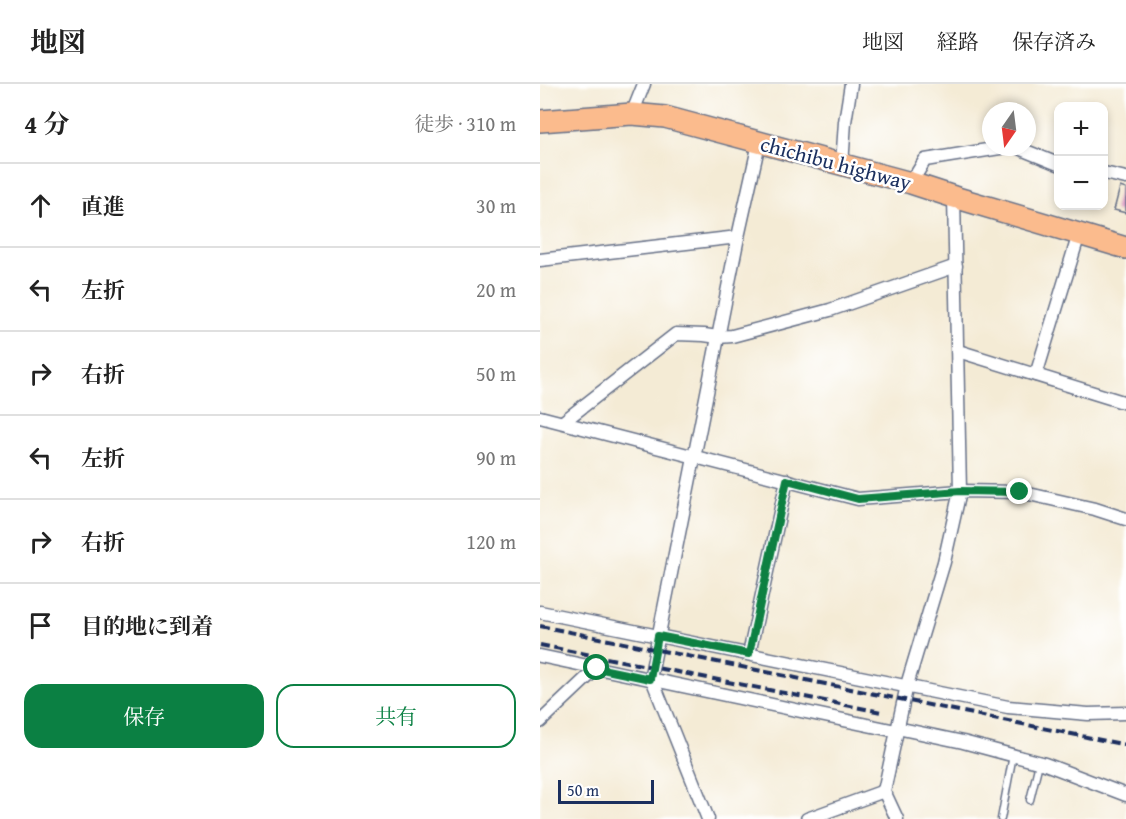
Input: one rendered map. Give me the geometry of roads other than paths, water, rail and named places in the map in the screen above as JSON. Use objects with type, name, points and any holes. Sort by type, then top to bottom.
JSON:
[{"type":"highway","name":"chichibu highway","points":[[540,121],[632,114],[665,117],[911,183],[1126,248]]},
{"type":"street","points":[[632,114],[644,84]]},
{"type":"street","points":[[842,165],[851,84]]},
{"type":"street","points":[[708,819],[651,679],[738,237],[759,142]]},
{"type":"street","points":[[911,183],[925,160],[982,151]]},
{"type":"street","points":[[1036,155],[1054,162]]},
{"type":"street","points":[[1108,174],[1126,178]]},
{"type":"street","points":[[897,819],[884,790],[907,685],[944,562],[960,491],[954,197]]},
{"type":"street","points":[[1036,375],[1079,234]]},
{"type":"street","points":[[540,260],[738,237]]},
{"type":"street","points":[[563,422],[676,334],[718,338],[732,336],[830,310],[956,266]]},
{"type":"street","points":[[958,351],[1126,403]]},
{"type":"street","points":[[540,417],[858,499],[960,491],[1020,492],[1095,509],[1126,519]]},
{"type":"street","points":[[749,654],[787,480]]},
{"type":"street","points":[[540,612],[1008,707],[1088,714],[1126,713]]},
{"type":"street","points":[[540,656],[963,742],[1039,762],[1126,795]]},
{"type":"street","points":[[540,722],[597,668]]},
{"type":"street","points":[[807,819],[884,790]]},
{"type":"lane","points":[[1001,819],[1013,755]]},
{"type":"lane","points":[[1030,800],[1039,762]]},
{"type":"railway","points":[[540,626],[1126,745]]},
{"type":"railway","points":[[540,645],[881,712]]}]
